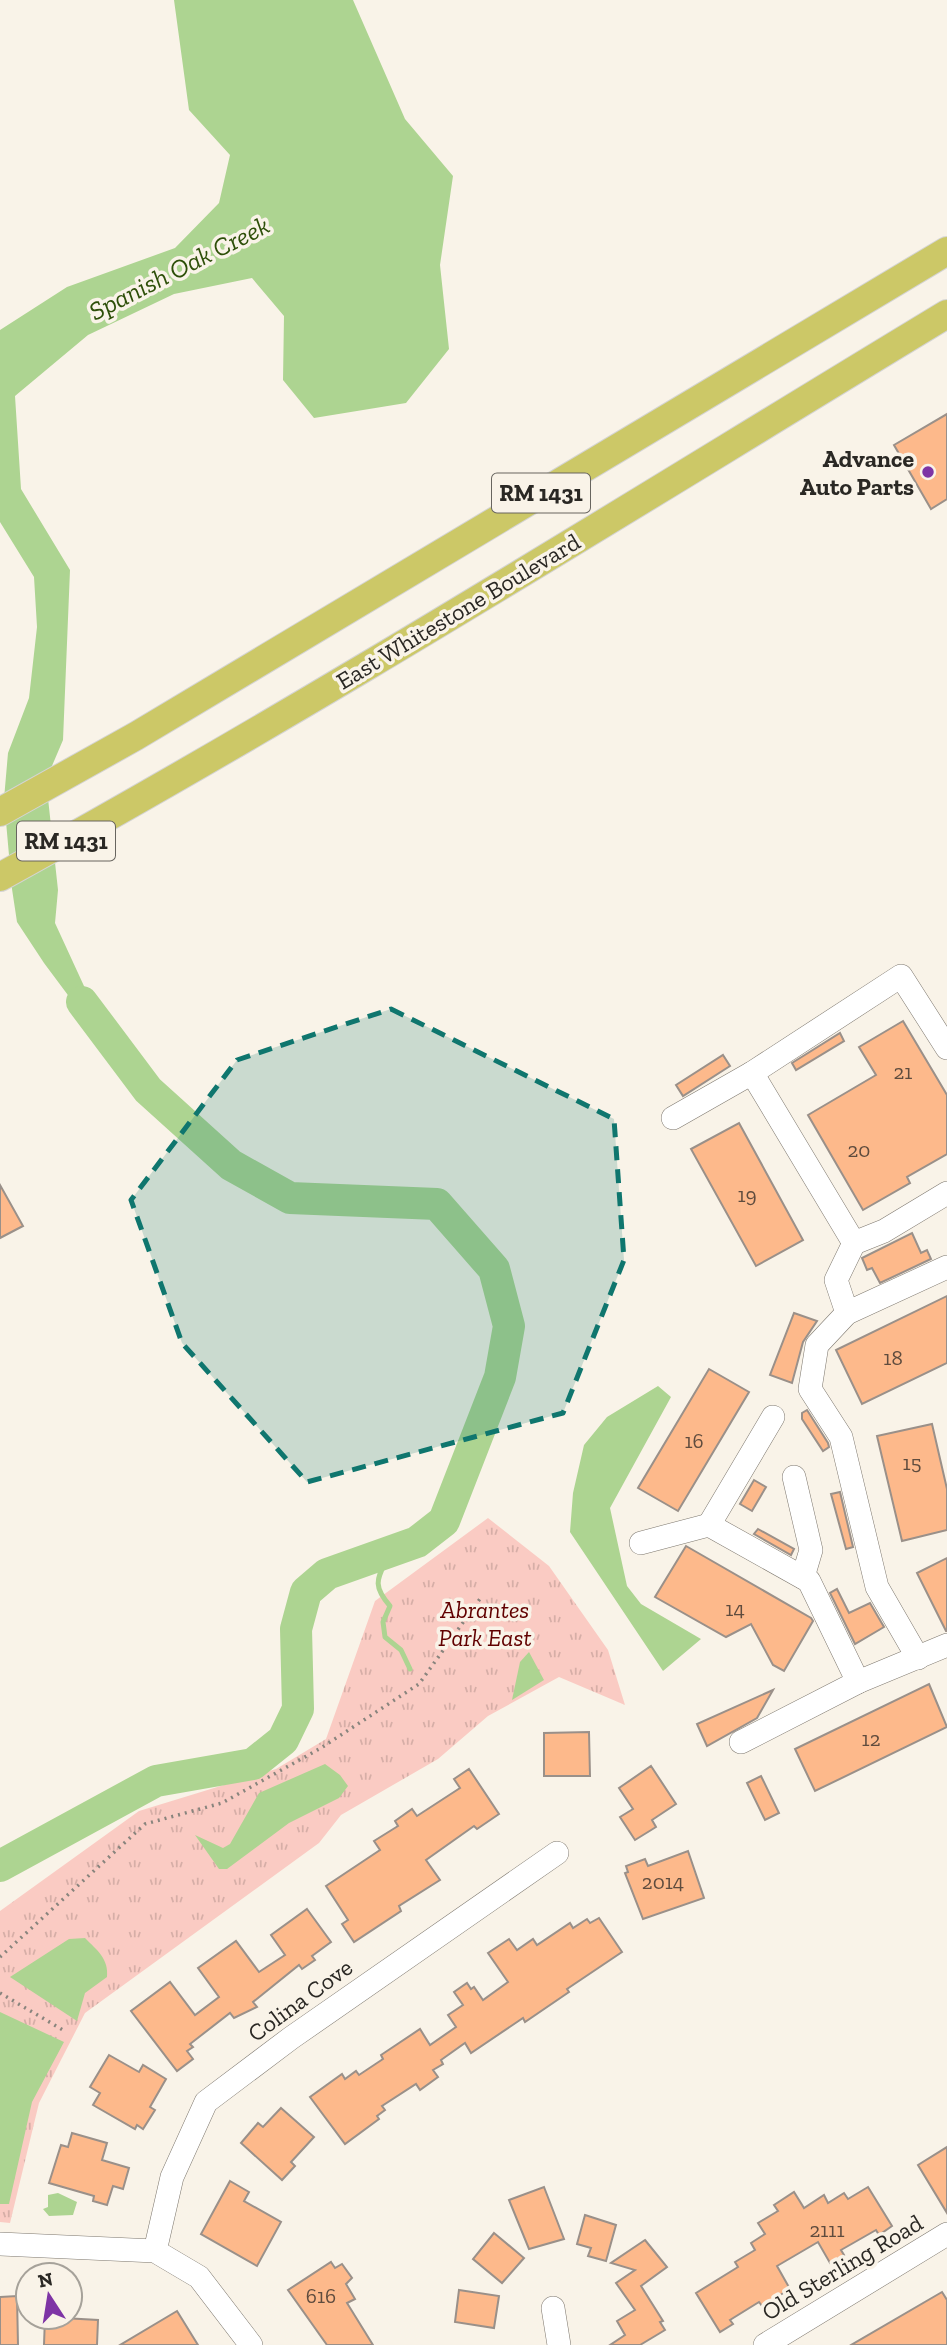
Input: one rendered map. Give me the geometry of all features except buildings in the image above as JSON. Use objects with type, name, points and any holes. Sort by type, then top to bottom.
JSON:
[{"type":"main road","name":"RM 1431","points":[[0,812],[136,736],[947,251]]},
{"type":"main road","name":"East Whitestone Boulevard","points":[[0,877],[132,804],[336,685],[947,314]]},
{"type":"street","points":[[673,1118],[752,1073],[901,976],[947,1048]]},
{"type":"street","points":[[752,1073],[854,1243]]},
{"type":"street","points":[[847,1313],[836,1280],[854,1243],[884,1231],[947,1193]]},
{"type":"street","points":[[918,1658],[877,1587],[841,1437],[810,1389],[817,1345],[847,1313],[947,1267]]},
{"type":"street","points":[[709,1525],[773,1417]]},
{"type":"street","points":[[794,1477],[811,1550],[803,1577]]},
{"type":"street","points":[[641,1543],[709,1525],[803,1577],[809,1581],[858,1682]]},
{"type":"street","points":[[741,1742],[858,1682],[947,1645]]},
{"type":"street","name":"Colina Cove","points":[[155,2251],[172,2177],[206,2102],[290,2038],[557,1853]]},
{"type":"street","name":"Old Sterling Road","points":[[765,2345],[947,2234]]},
{"type":"street","points":[[0,2244],[155,2251],[199,2277],[251,2345]]},
{"type":"street","points":[[553,2308],[559,2345]]},
{"type":"path","points":[[0,1957],[145,1824],[222,1803],[321,1748],[419,1684],[482,1596]]},
{"type":"path","points":[[0,1993],[62,2030]]},
{"type":"highlighted area","points":[[391,1009],[614,1119],[624,1260],[563,1413],[307,1482],[182,1343],[131,1200],[237,1060]]},
{"type":"green space","name":"Abrantes Park East","points":[[488,1518],[549,1566],[608,1650],[625,1705],[559,1677],[488,1716],[438,1759],[341,1815],[319,1843],[85,2013],[39,2103],[10,2223],[0,2222],[0,1911],[139,1811],[276,1769],[326,1739],[375,1601]]},
{"type":"water","points":[[174,0],[353,0],[405,119],[453,176],[440,265],[449,349],[406,403],[314,418],[283,380],[284,316],[252,278],[174,294],[88,335],[15,396],[21,489],[70,570],[63,740],[46,780],[58,890],[55,923],[107,1036],[88,1022],[17,922],[4,799],[8,753],[29,698],[37,627],[34,577],[0,522],[0,330],[67,287],[175,248],[219,203],[230,155],[189,110]]},
{"type":"water","points":[[658,1386],[671,1397],[610,1508],[627,1586],[641,1604],[701,1639],[663,1671],[570,1532],[573,1493],[584,1445],[607,1417]]},
{"type":"water","points":[[529,1652],[544,1680],[512,1700],[520,1662]]},
{"type":"water","points":[[325,1764],[340,1775],[348,1786],[339,1798],[289,1823],[227,1869],[219,1869],[195,1835],[223,1848],[230,1844],[259,1793]]},
{"type":"water","points":[[85,1938],[104,1960],[107,1977],[85,1993],[77,2021],[10,1977],[69,1939]]},
{"type":"water","points":[[0,2012],[64,2042],[32,2102],[9,2204],[0,2204]]},
{"type":"water","points":[[58,2193],[77,2202],[73,2215],[49,2216],[43,2209],[48,2207],[48,2195]]},
{"type":"waterway","name":"Spanish Oak Creek","points":[[0,1866],[156,1781],[253,1764],[283,1740],[298,1709],[296,1629],[306,1592],[327,1574],[417,1542],[444,1521],[500,1377],[509,1326],[494,1269],[437,1204],[290,1198],[231,1165],[148,1090],[82,1002]]},
{"type":"waterway","points":[[390,1552],[378,1580],[380,1591],[390,1606],[383,1622],[385,1637],[401,1650],[410,1669]]},
{"type":"place","name":"Advance Auto Parts","points":[[928,472]]}]
